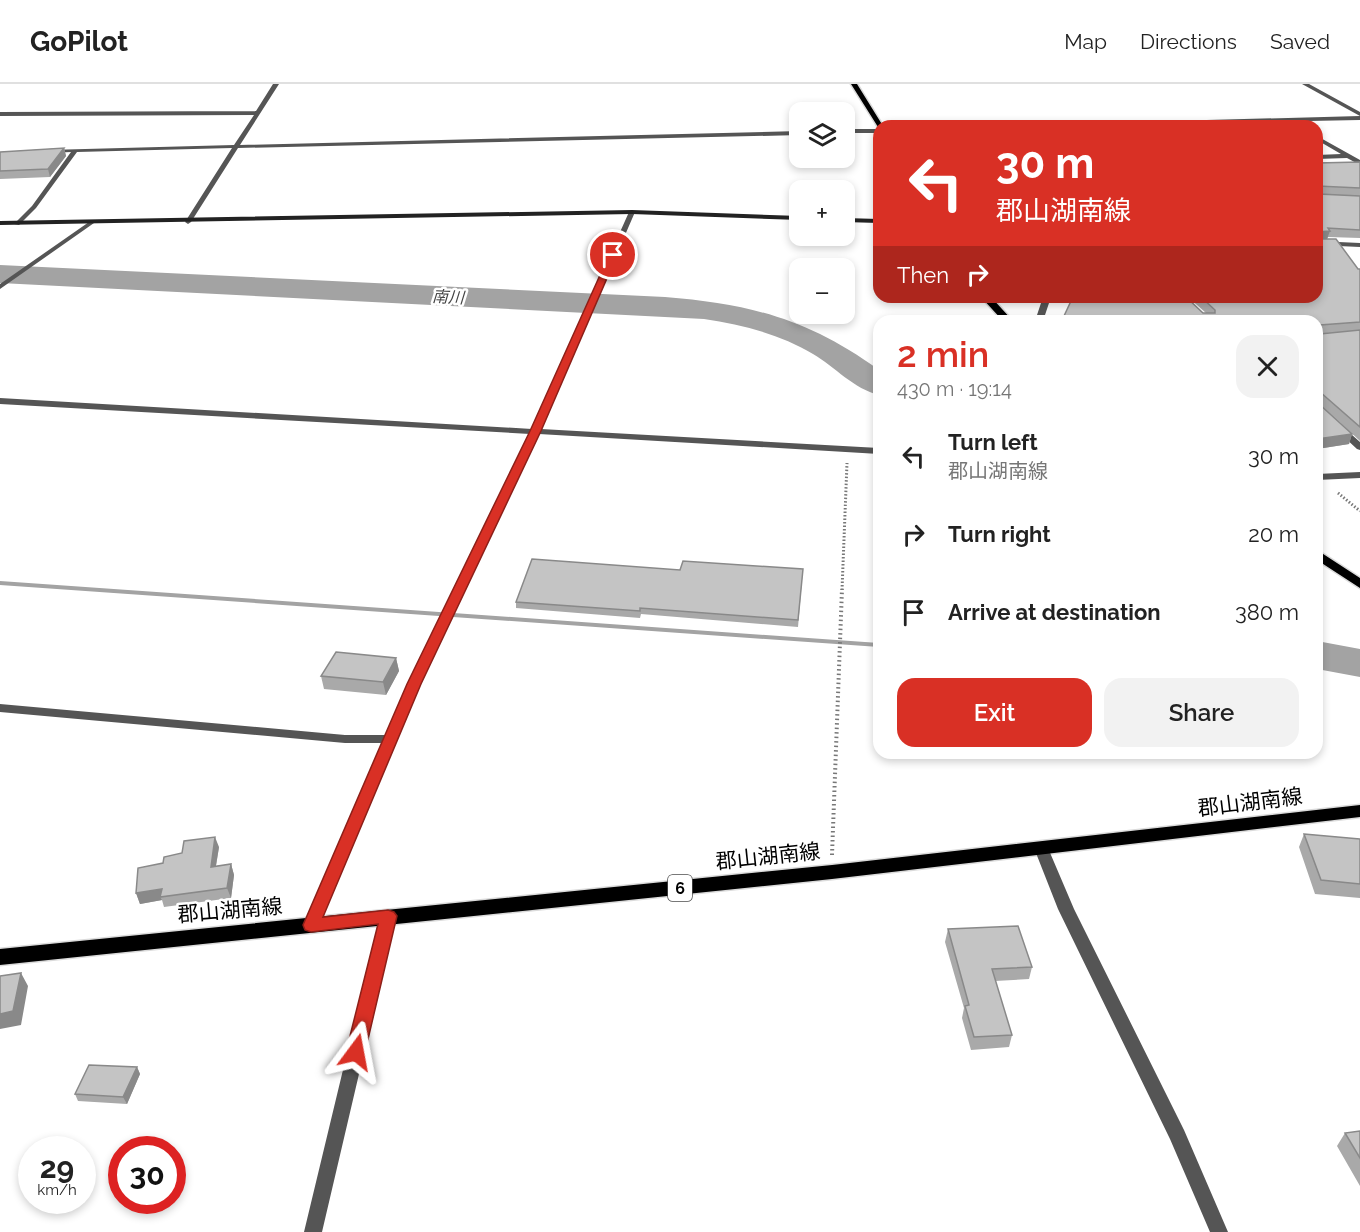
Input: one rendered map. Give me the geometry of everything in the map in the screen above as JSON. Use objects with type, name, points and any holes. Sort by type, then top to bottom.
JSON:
[{"type":"main road","points":[[854,84],[876,120]]},
{"type":"main road","points":[[992,303],[1002,315]]},
{"type":"main road","points":[[1323,558],[1360,584]]},
{"type":"main road","name":"郡山湖南線","points":[[0,957],[832,872],[1360,811]]},
{"type":"street","points":[[188,222],[276,84]]},
{"type":"street","points":[[1305,84],[1360,116]]},
{"type":"street","points":[[0,114],[258,113]]},
{"type":"street","points":[[1288,120],[1360,116]]},
{"type":"street","points":[[855,131],[873,131]]},
{"type":"street","points":[[46,151],[789,133]]},
{"type":"street","points":[[1323,141],[1360,163]]},
{"type":"street","points":[[17,224],[34,207],[76,150]]},
{"type":"street","points":[[1323,156],[1360,152]]},
{"type":"street","points":[[311,925],[419,674],[536,431],[632,212]]},
{"type":"street","points":[[0,223],[188,222],[632,212],[789,218]]},
{"type":"street","points":[[855,220],[873,221]]},
{"type":"street","points":[[0,287],[91,223]]},
{"type":"street","points":[[1323,243],[1360,245]]},
{"type":"street","points":[[0,401],[873,451]]},
{"type":"street","points":[[1323,413],[1360,447]]},
{"type":"street","points":[[1323,477],[1360,475]]},
{"type":"street","points":[[0,708],[345,739],[392,739]]},
{"type":"street","points":[[1041,848],[1066,909],[1178,1136],[1219,1232]]},
{"type":"street","points":[[313,1232],[388,916]]},
{"type":"path","points":[[832,872],[847,458],[852,449]]},
{"type":"building","points":[[64,148],[48,169],[0,171],[0,152]]},
{"type":"building","points":[[1360,162],[1360,188],[1323,186],[1323,163]]},
{"type":"building","points":[[1323,194],[1360,196],[1360,230],[1328,228],[1330,231],[1323,232]]},
{"type":"building","points":[[1323,239],[1336,239],[1360,269],[1360,322],[1323,325],[1323,315],[1064,315],[1070,303],[1192,303],[1203,313],[1215,313],[1215,310],[1207,303],[1323,303]]},
{"type":"building","points":[[1360,330],[1360,427],[1323,395],[1323,334]]},
{"type":"building","points":[[1323,408],[1352,434],[1323,438]]},
{"type":"building","points":[[532,559],[680,570],[683,561],[803,569],[798,620],[640,608],[640,611],[516,602]]},
{"type":"building","points":[[336,652],[396,658],[383,682],[321,676]]},
{"type":"building","points":[[1304,834],[1360,839],[1360,884],[1321,880]]},
{"type":"building","points":[[215,837],[211,867],[231,864],[227,888],[160,897],[162,889],[136,893],[138,868],[163,863],[164,857],[182,853],[184,841]]},
{"type":"building","points":[[1018,926],[1032,967],[992,969],[1012,1035],[974,1037],[965,1006],[969,1005],[948,929]]},
{"type":"building","points":[[21,973],[13,1011],[0,1014],[0,976]]},
{"type":"building","points":[[89,1065],[137,1067],[123,1097],[75,1094]]},
{"type":"building","points":[[1360,1131],[1360,1158],[1345,1133]]},
{"type":"waterway","name":"南川","points":[[0,274],[665,306],[704,310],[762,321],[799,334],[833,353],[873,381]]},
{"type":"waterway","points":[[0,583],[873,645]]},
{"type":"waterway","name":"南川","points":[[1323,656],[1360,663]]},
{"type":"route","points":[[356,1052],[388,916],[311,925],[414,684],[536,431],[613,255]]}]
